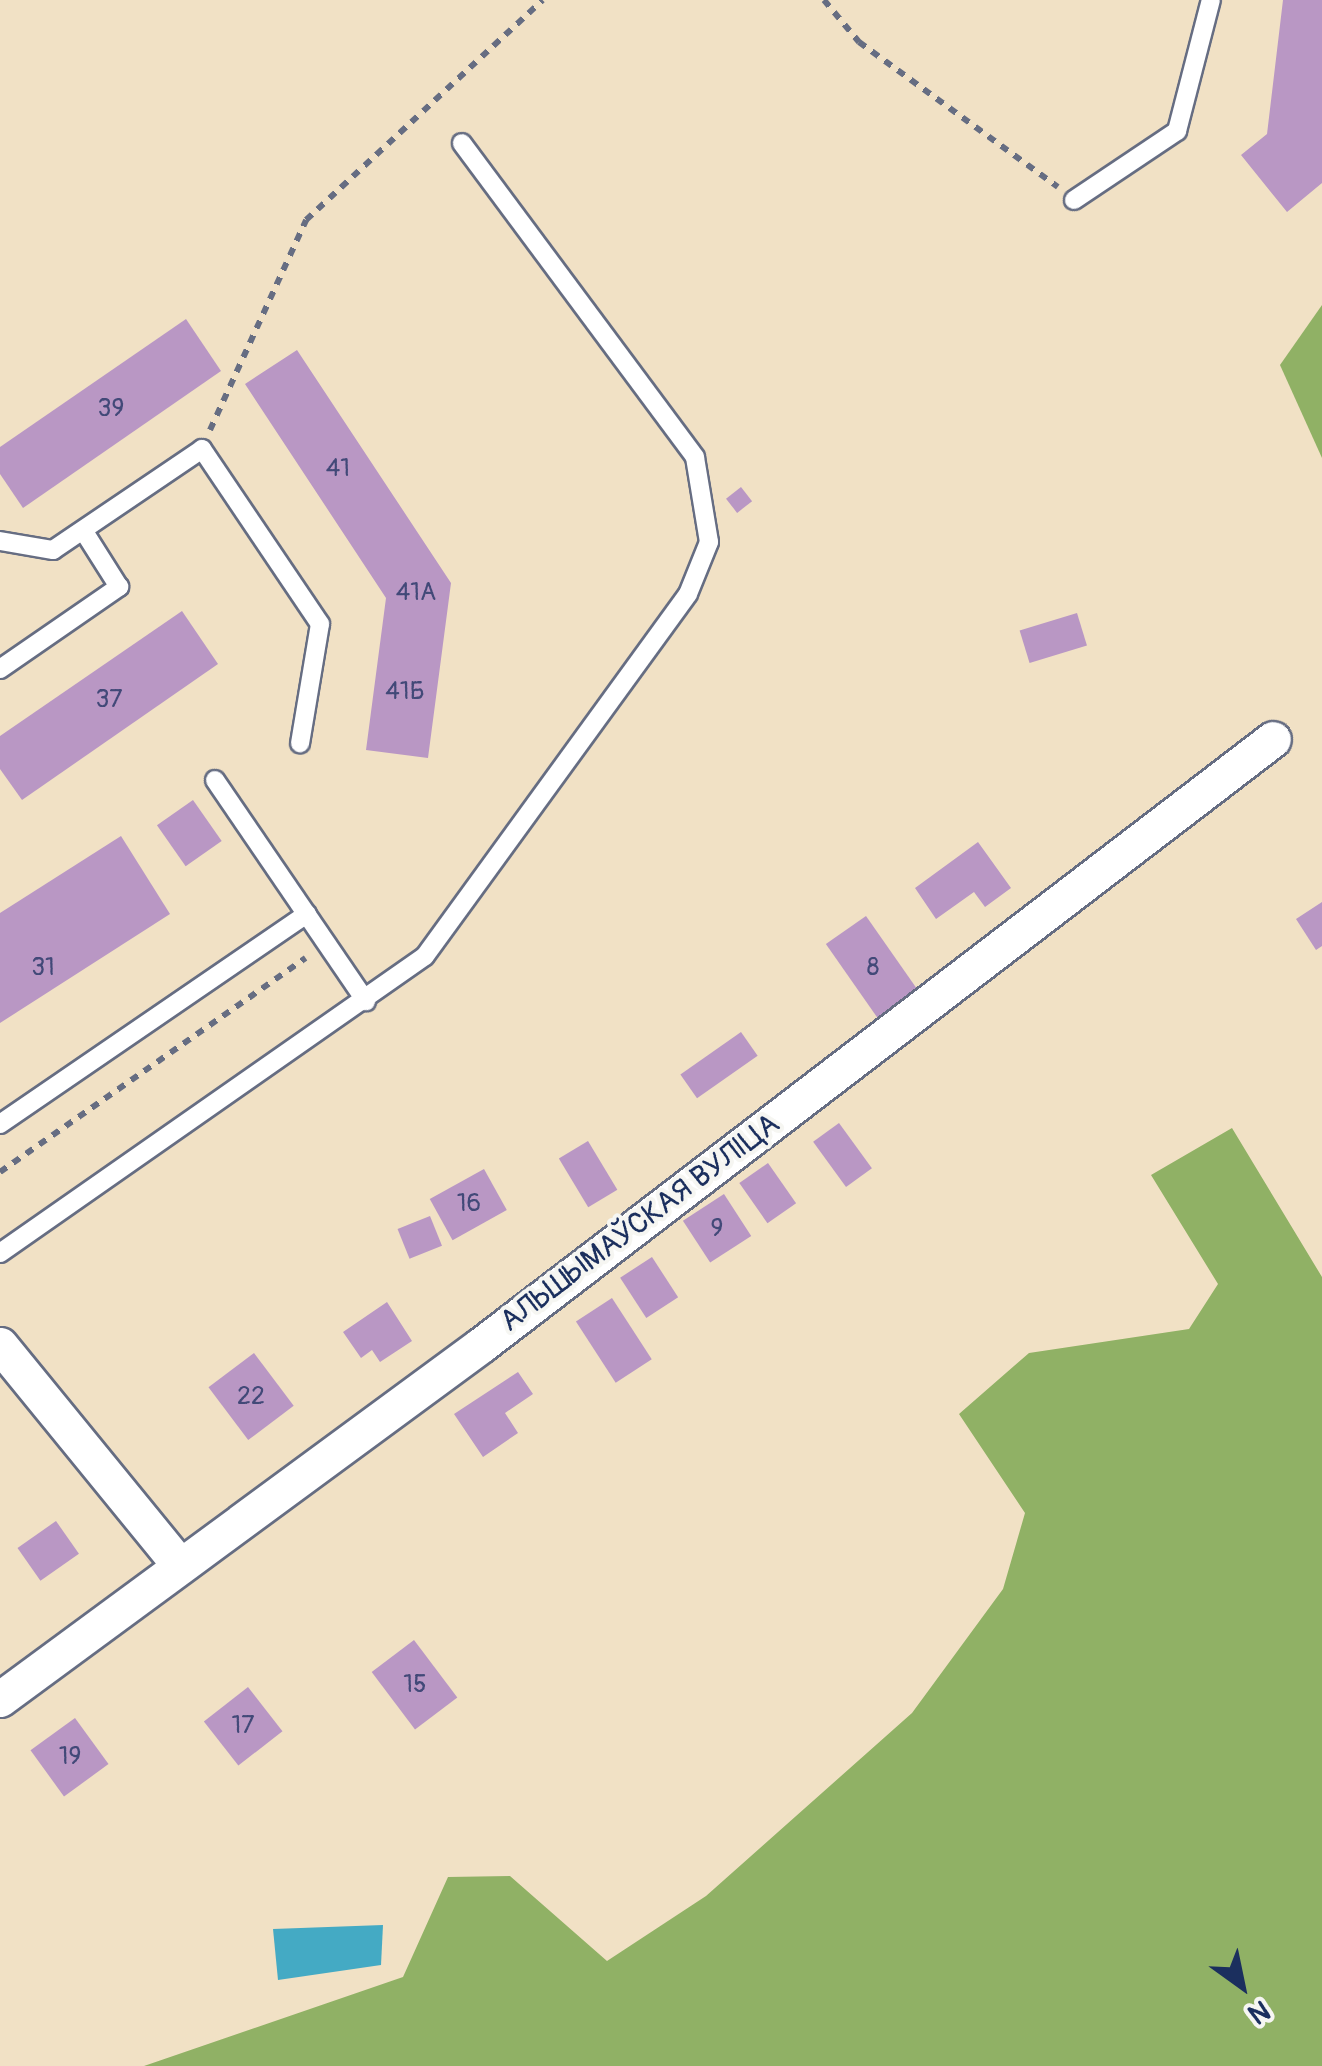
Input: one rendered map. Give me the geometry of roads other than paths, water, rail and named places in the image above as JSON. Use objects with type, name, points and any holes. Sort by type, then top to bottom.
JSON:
[{"type":"street","name":"АЛЬШЫМАЎСКАЯ ВУЛІЦА","points":[[0,1699],[178,1563],[481,1345],[1273,738]]},
{"type":"street","points":[[0,1345],[178,1563]]},
{"type":"lane","points":[[1074,200],[1178,131],[1211,0]]},
{"type":"lane","points":[[0,1253],[426,956],[688,594],[709,542],[694,457],[462,143]]},
{"type":"lane","points":[[0,541],[53,550],[202,449],[320,624],[300,744]]},
{"type":"lane","points":[[0,669],[119,587],[83,530]]},
{"type":"lane","points":[[215,780],[366,1001]]},
{"type":"lane","points":[[0,1124],[307,914]]},
{"type":"water","points":[[383,1925],[381,1965],[278,1980],[273,1929]]}]
